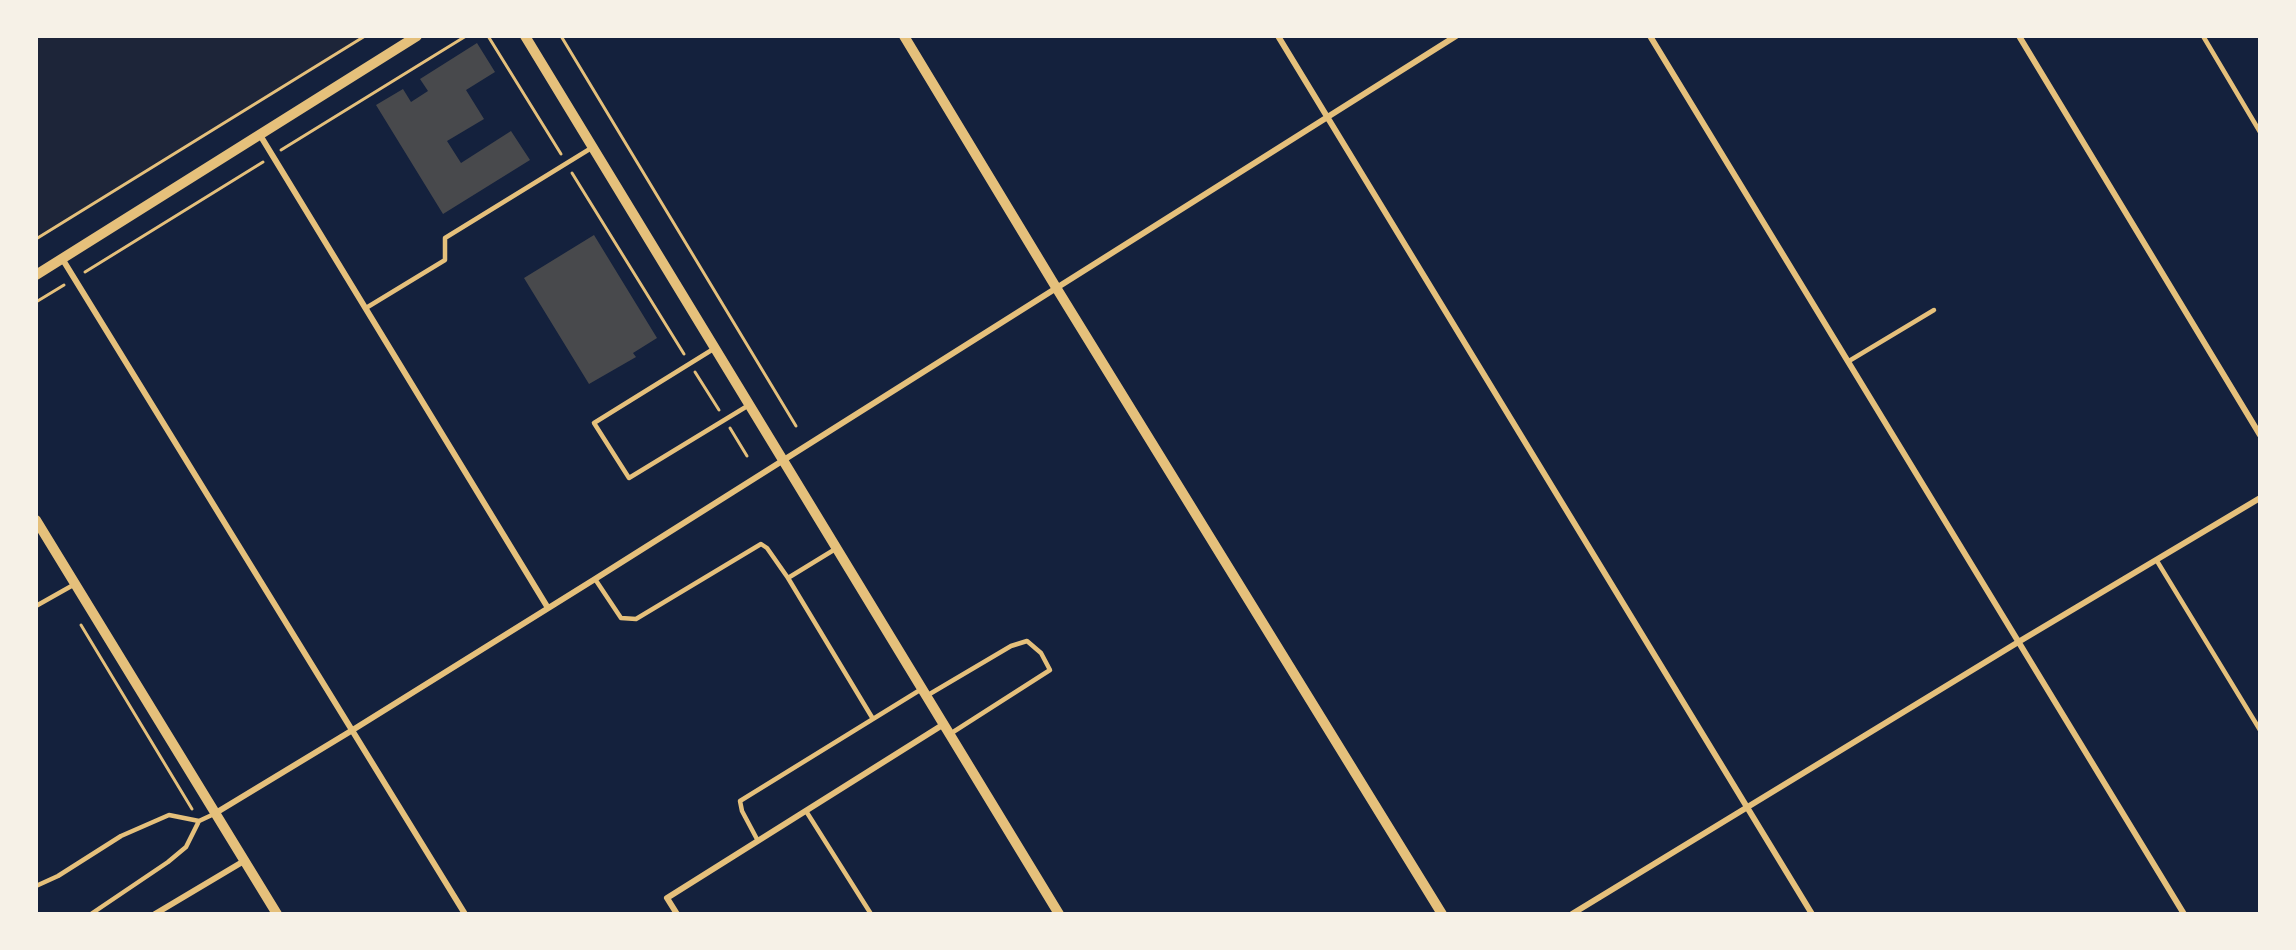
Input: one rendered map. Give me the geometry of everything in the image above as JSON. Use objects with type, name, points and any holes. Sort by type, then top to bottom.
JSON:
[{"type":"street","points":[[36,275],[417,36]]},
{"type":"street","points":[[525,36],[1059,914]]},
{"type":"street","points":[[904,36],[1442,914]]},
{"type":"street","points":[[1278,36],[1812,914]]},
{"type":"street","points":[[214,814],[596,579],[1456,36]]},
{"type":"street","points":[[1650,36],[2184,914]]},
{"type":"street","points":[[2019,36],[2260,435]]},
{"type":"street","points":[[260,135],[548,608]]},
{"type":"street","points":[[63,260],[465,914]]},
{"type":"street","points":[[1572,914],[2020,641],[2260,498]]},
{"type":"street","points":[[36,520],[276,914]]},
{"type":"street","points":[[677,914],[667,898],[806,811],[947,729]]},
{"type":"street","points":[[155,914],[244,861]]},
{"type":"lane","points":[[2203,36],[2260,132]]},
{"type":"lane","points":[[366,308],[445,260],[445,238],[593,147]]},
{"type":"lane","points":[[1849,362],[1934,310]]},
{"type":"lane","points":[[715,348],[594,423],[629,478],[750,404]]},
{"type":"lane","points":[[596,579],[621,618],[636,619],[760,544],[767,548],[788,578],[873,718]]},
{"type":"lane","points":[[788,578],[837,548]]},
{"type":"lane","points":[[2157,561],[2260,730]]},
{"type":"lane","points":[[36,606],[75,584]]},
{"type":"lane","points":[[758,841],[742,811],[740,801],[873,718],[1011,646],[1027,641],[1041,653],[1050,670],[947,729]]},
{"type":"lane","points":[[806,811],[871,914]]},
{"type":"lane","points":[[36,886],[58,876],[121,836],[169,814],[199,821],[214,814]]},
{"type":"lane","points":[[91,914],[186,847],[199,821]]},
{"type":"path","points":[[36,238],[365,36]]},
{"type":"path","points":[[36,302],[466,36]]},
{"type":"path","points":[[488,36],[747,456]]},
{"type":"path","points":[[561,36],[796,426]]},
{"type":"path","points":[[79,621],[199,821]]},
{"type":"shaded area","points":[[36,36],[365,36],[36,239]]},
{"type":"building","points":[[477,43],[495,72],[466,90],[484,119],[447,141],[461,163],[511,131],[530,160],[443,214],[376,105],[403,89],[411,102],[428,91],[420,79]]},
{"type":"building","points":[[594,235],[657,338],[633,353],[636,357],[589,384],[524,278]]}]
